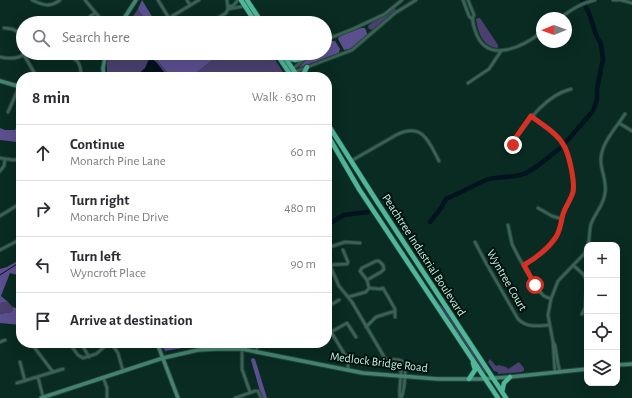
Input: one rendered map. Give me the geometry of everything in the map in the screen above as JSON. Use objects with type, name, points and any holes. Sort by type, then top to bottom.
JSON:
[{"type":"highway","points":[[240,0],[251,16]]},
{"type":"highway","points":[[247,0],[257,16]]},
{"type":"highway","points":[[281,60],[289,72]]},
{"type":"highway","points":[[287,60],[295,72]]},
{"type":"highway","points":[[304,72],[307,67]]},
{"type":"highway","name":"Peachtree Industrial Boulevard","points":[[332,131],[506,398]]},
{"type":"highway","name":"Peachtree Industrial Boulevard","points":[[332,142],[363,195],[498,398]]},
{"type":"highway","points":[[469,379],[475,370],[472,359]]},
{"type":"highway","points":[[502,392],[504,383],[510,377]]},
{"type":"main road","points":[[126,16],[136,0]]},
{"type":"main road","points":[[104,72],[105,60]]},
{"type":"main road","points":[[0,81],[16,85]]},
{"type":"main road","points":[[159,348],[178,398]]},
{"type":"main road","name":"Medlock Bridge Road","points":[[42,398],[163,358],[198,350],[242,349],[348,370],[400,377],[485,379],[584,369]]},
{"type":"main road","points":[[620,365],[632,364]]},
{"type":"street","points":[[32,0],[45,6],[52,6],[60,0]]},
{"type":"street","points":[[85,0],[97,16]]},
{"type":"street","points":[[158,0],[168,16]]},
{"type":"street","points":[[187,0],[190,5]]},
{"type":"street","points":[[172,16],[199,0]]},
{"type":"street","points":[[221,16],[226,13],[228,7],[227,0]]},
{"type":"street","points":[[236,6],[240,0]]},
{"type":"street","points":[[332,38],[353,30],[380,16],[402,0]]},
{"type":"street","points":[[332,58],[352,50],[395,13],[416,0]]},
{"type":"street","points":[[463,0],[469,16],[472,19],[475,31],[480,40],[489,48],[501,51],[511,50],[536,36]]},
{"type":"street","points":[[468,0],[474,15],[472,19]]},
{"type":"street","points":[[568,12],[575,7],[596,0]]},
{"type":"street","points":[[612,0],[621,0],[632,3]]},
{"type":"street","points":[[228,7],[245,6]]},
{"type":"street","points":[[91,16],[95,13]]},
{"type":"street","points":[[4,28],[16,31]]},
{"type":"street","points":[[468,84],[489,69],[501,51]]},
{"type":"street","points":[[0,57],[16,58]]},
{"type":"street","points":[[28,60],[34,72]]},
{"type":"street","points":[[76,60],[80,63],[81,72]]},
{"type":"street","points":[[295,67],[303,60]]},
{"type":"street","points":[[297,71],[326,60]]},
{"type":"street","points":[[513,145],[514,140],[531,116],[541,106],[563,91],[571,90]]},
{"type":"street","points":[[8,112],[16,95]]},
{"type":"street","points":[[589,242],[592,223],[600,209],[605,193],[606,185],[601,163],[601,155],[607,142],[625,114]]},
{"type":"street","points":[[524,265],[536,258],[556,238],[574,187],[566,150],[562,142],[556,135],[531,116]]},
{"type":"street","points":[[619,123],[632,131]]},
{"type":"street","points":[[351,161],[406,130],[413,130],[425,137],[439,161]]},
{"type":"street","points":[[0,158],[16,160]]},
{"type":"street","points":[[0,171],[4,166],[6,159]]},
{"type":"street","points":[[0,216],[16,206]]},
{"type":"street","points":[[538,208],[552,216],[562,219]]},
{"type":"street","points":[[508,225],[514,250],[539,291],[544,296],[551,299]]},
{"type":"street","points":[[0,250],[16,242]]},
{"type":"street","points":[[332,246],[345,242],[360,243]]},
{"type":"street","name":"Wyntree Court","points":[[475,242],[518,319],[528,326],[550,324]]},
{"type":"street","points":[[332,265],[347,264],[348,262],[343,250]]},
{"type":"street","points":[[560,372],[548,315],[551,299],[558,281],[584,254]]},
{"type":"street","points":[[367,280],[382,272],[384,268],[379,261],[376,261],[360,270],[367,280],[369,288]]},
{"type":"street","points":[[573,265],[585,278]]},
{"type":"street","points":[[332,271],[339,286],[348,297],[386,360],[398,360],[402,361],[404,364],[405,377],[403,394],[401,398]]},
{"type":"street","points":[[348,297],[366,292],[369,288]]},
{"type":"street","points":[[369,288],[383,288],[395,311],[395,318]]},
{"type":"street","points":[[332,304],[339,300]]},
{"type":"street","points":[[582,314],[584,310]]},
{"type":"street","points":[[366,327],[376,316],[395,311]]},
{"type":"street","points":[[332,331],[347,323],[356,337]]},
{"type":"street","points":[[332,334],[348,360],[348,370]]},
{"type":"street","points":[[0,342],[5,340]]},
{"type":"street","points":[[553,342],[555,373]]},
{"type":"street","points":[[35,348],[52,372]]},
{"type":"street","points":[[72,348],[78,356],[83,358],[96,354],[104,348]]},
{"type":"street","points":[[84,348],[89,357]]},
{"type":"street","points":[[114,348],[118,353],[123,371]]},
{"type":"street","points":[[256,352],[257,348]]},
{"type":"street","points":[[242,349],[242,369],[250,392]]},
{"type":"street","points":[[348,360],[371,362]]},
{"type":"street","points":[[398,360],[401,369],[401,398]]},
{"type":"street","points":[[20,362],[25,381]]},
{"type":"street","points":[[17,384],[63,369]]},
{"type":"street","points":[[38,377],[42,398]]},
{"type":"street","points":[[103,377],[107,388],[108,398]]},
{"type":"street","points":[[235,398],[250,392],[258,391],[261,398]]},
{"type":"shaded area","points":[[142,0],[152,16],[142,16],[138,9]]},
{"type":"shaded area","points":[[395,8],[397,11],[374,30],[369,29],[368,26],[370,24]]},
{"type":"shaded area","points":[[138,9],[142,16],[133,16]]},
{"type":"shaded area","points":[[480,18],[498,45],[497,48],[492,47],[482,38],[476,19]]},
{"type":"shaded area","points":[[365,28],[368,36],[353,48],[344,50],[338,39],[339,36]]},
{"type":"shaded area","points":[[332,41],[335,41],[340,49],[339,53],[332,56]]},
{"type":"shaded area","points":[[108,60],[157,60],[167,72],[107,72]]},
{"type":"shaded area","points":[[157,60],[212,60],[197,72],[167,72]]},
{"type":"shaded area","points":[[212,60],[275,60],[283,72],[197,72]]},
{"type":"shaded area","points":[[305,60],[320,60],[298,68]]},
{"type":"shaded area","points":[[0,128],[5,130],[15,130],[16,128],[16,142],[0,140]]},
{"type":"shaded area","points":[[16,262],[16,275],[10,273],[1,296],[8,302],[0,303],[0,269]]},
{"type":"shaded area","points":[[433,296],[454,321],[487,372],[486,373],[483,372],[432,297]]},
{"type":"shaded area","points":[[8,302],[13,307],[12,312],[0,314],[0,303]]},
{"type":"shaded area","points":[[13,307],[16,308],[16,325],[0,323],[0,314],[12,312]]},
{"type":"shaded area","points":[[164,348],[183,348],[165,351]]},
{"type":"shaded area","points":[[252,358],[255,359],[267,398],[262,398],[251,360]]},
{"type":"shaded area","points":[[490,359],[496,366],[499,365],[508,369],[519,362],[524,368],[524,371],[498,374],[498,372],[494,371],[488,362]]},
{"type":"water","points":[[149,60],[154,60],[164,72],[141,72],[145,68]]},
{"type":"waterway","points":[[566,142],[593,111],[597,99],[597,89],[603,59],[601,44],[596,35],[589,13],[582,0]]},
{"type":"waterway","points":[[430,222],[446,199],[489,179],[522,175],[539,165],[559,149]]},
{"type":"waterway","points":[[332,222],[344,215],[368,212]]},
{"type":"waterway","points":[[0,275],[16,265]]},
{"type":"route","points":[[513,145],[514,140],[531,116],[556,135],[562,142],[566,150],[573,180],[573,193],[564,211],[556,238],[536,258],[524,265],[535,285]]}]
